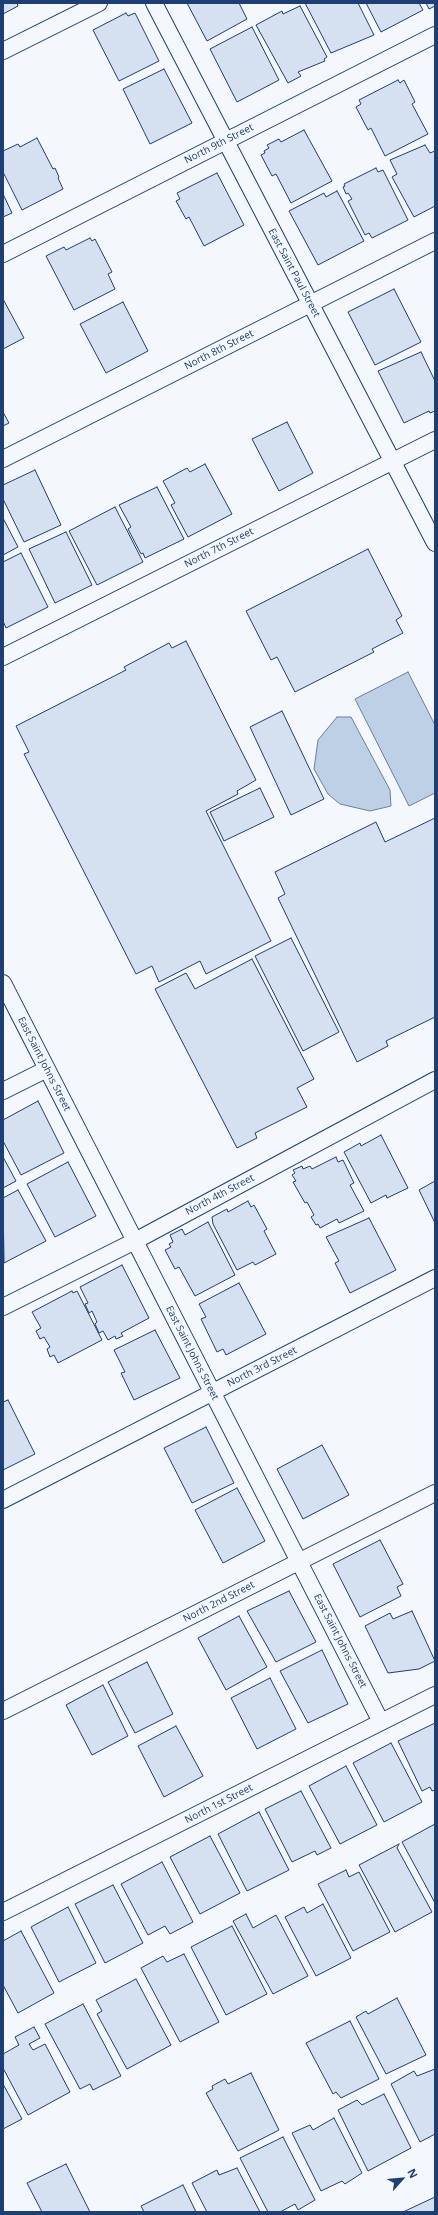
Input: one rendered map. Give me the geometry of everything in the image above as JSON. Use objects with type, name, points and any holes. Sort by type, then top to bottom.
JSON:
[{"type":"lane","points":[[3,51],[99,3]]},
{"type":"lane","name":"East Saint Paul Street","points":[[154,3],[435,543]]},
{"type":"lane","name":"North 9th Street","points":[[3,254],[435,34]]},
{"type":"lane","name":"North 8th Street","points":[[3,459],[435,241]]},
{"type":"lane","name":"North 7th Street","points":[[3,657],[435,440]]},
{"type":"lane","name":"East Saint Johns Street","points":[[3,983],[381,1722]]},
{"type":"lane","points":[[3,1091],[47,1069]]},
{"type":"lane","name":"North 4th Street","points":[[3,1307],[135,1241],[435,1080]]},
{"type":"lane","name":"North 3rd Street","points":[[3,1500],[435,1278]]},
{"type":"lane","name":"North 2nd Street","points":[[3,1712],[435,1493]]},
{"type":"lane","name":"North 1st Street","points":[[3,1912],[435,1695]]},
{"type":"water","points":[[408,672],[435,725],[435,793],[409,806],[355,699]]},
{"type":"water","points":[[337,717],[351,717],[390,790],[391,806],[370,811],[340,804],[328,794],[314,769],[318,740]]},
{"type":"building","points":[[3,3],[17,3],[18,6],[3,14]]},
{"type":"building","points":[[187,3],[239,3],[247,19],[207,41]]},
{"type":"building","points":[[305,3],[358,3],[374,35],[331,53]]},
{"type":"building","points":[[366,3],[419,3],[423,10],[381,32]]},
{"type":"building","points":[[426,3],[435,3],[435,6],[429,9]]},
{"type":"building","points":[[300,6],[327,57],[324,59],[325,61],[298,72],[301,76],[288,83],[256,25],[282,11],[283,14]]},
{"type":"building","points":[[126,13],[128,16],[135,13],[159,61],[119,81],[93,30]]},
{"type":"building","points":[[252,27],[279,80],[237,102],[210,49]]},
{"type":"building","points":[[164,69],[192,123],[150,144],[123,89]]},
{"type":"building","points":[[398,80],[400,83],[404,80],[415,102],[412,104],[428,134],[385,156],[371,128],[368,130],[356,107],[361,104],[359,100]]},
{"type":"building","points":[[304,130],[332,181],[291,203],[276,174],[272,176],[261,155],[269,148],[267,145],[279,139],[281,142]]},
{"type":"building","points":[[37,138],[53,169],[55,168],[63,189],[22,210],[3,172],[3,151],[18,144],[20,147]]},
{"type":"building","points":[[425,145],[430,153],[435,151],[435,206],[414,217],[392,177],[397,174],[390,160]]},
{"type":"building","points":[[376,168],[378,172],[383,170],[408,220],[372,238],[369,233],[365,235],[348,201],[352,199],[348,193],[346,194],[343,187],[345,186],[344,184]]},
{"type":"building","points":[[217,173],[244,225],[204,246],[189,217],[186,219],[176,201],[180,199],[177,193]]},
{"type":"building","points":[[337,191],[364,241],[318,265],[289,211],[324,193],[326,197]]},
{"type":"building","points":[[3,194],[12,213],[3,217]]},
{"type":"building","points":[[90,238],[92,241],[95,239],[112,272],[108,274],[115,289],[74,310],[46,256],[64,247],[66,250]]},
{"type":"building","points":[[394,289],[421,342],[375,365],[348,312]]},
{"type":"building","points":[[3,299],[24,338],[3,349]]},
{"type":"building","points":[[123,302],[148,351],[106,373],[80,324]]},
{"type":"building","points":[[421,352],[435,381],[435,411],[430,413],[429,411],[404,423],[378,371]]},
{"type":"building","points":[[3,412],[9,423],[3,426]]},
{"type":"building","points":[[287,422],[313,473],[279,491],[252,439]]},
{"type":"building","points":[[205,464],[232,514],[188,537],[171,505],[175,503],[163,481],[187,468],[190,472]]},
{"type":"building","points":[[35,470],[61,525],[24,542],[3,499],[3,485]]},
{"type":"building","points":[[157,487],[184,539],[145,558],[143,553],[141,554],[128,529],[131,527],[119,505]]},
{"type":"building","points":[[115,507],[143,562],[97,585],[69,531]]},
{"type":"building","points":[[3,518],[18,547],[3,555]]},
{"type":"building","points":[[66,532],[92,585],[55,603],[29,549]]},
{"type":"building","points":[[368,549],[402,616],[396,620],[403,633],[372,649],[374,652],[295,692],[277,657],[271,660],[246,611]]},
{"type":"building","points":[[21,553],[48,607],[6,628],[3,621],[3,562]]},
{"type":"building","points":[[186,641],[256,780],[237,791],[238,794],[206,811],[271,941],[206,974],[200,961],[159,982],[152,966],[136,974],[24,754],[29,752],[16,726],[126,670],[124,667],[169,643],[172,648]]},
{"type":"building","points":[[282,711],[324,799],[291,815],[250,727]]},
{"type":"building","points":[[260,788],[274,817],[224,841],[210,812]]},
{"type":"building","points":[[435,818],[435,1017],[386,1041],[388,1046],[357,1062],[278,898],[285,894],[275,872],[376,822],[385,842]]},
{"type":"building","points":[[291,938],[339,1032],[303,1051],[255,956]]},
{"type":"building","points":[[252,959],[314,1079],[297,1088],[307,1107],[255,1133],[257,1138],[237,1148],[155,989],[186,973],[195,989]]},
{"type":"building","points":[[38,1101],[64,1153],[21,1175],[3,1141],[3,1120]]},
{"type":"building","points":[[381,1135],[408,1188],[387,1198],[386,1195],[371,1203],[344,1152],[360,1143],[361,1146]]},
{"type":"building","points":[[3,1157],[16,1181],[3,1188]]},
{"type":"building","points":[[336,1157],[338,1162],[343,1160],[354,1183],[350,1185],[364,1211],[339,1223],[337,1219],[320,1228],[311,1217],[314,1215],[293,1182],[296,1181],[292,1175],[295,1173],[293,1170],[302,1166],[303,1169],[310,1166],[312,1169]]},
{"type":"building","points":[[68,1162],[96,1216],[55,1237],[27,1184]]},
{"type":"building","points":[[435,1181],[435,1223],[419,1190]]},
{"type":"building","points":[[18,1190],[46,1241],[4,1263],[3,1198]]},
{"type":"building","points":[[248,1201],[251,1207],[254,1205],[267,1229],[264,1231],[276,1254],[255,1265],[253,1262],[237,1270],[213,1224],[212,1217],[227,1209],[228,1212]]},
{"type":"building","points":[[369,1218],[396,1270],[350,1293],[335,1263],[339,1261],[326,1237]]},
{"type":"building","points":[[208,1222],[235,1275],[195,1296],[179,1267],[175,1269],[165,1250],[171,1247],[169,1244],[173,1242],[170,1235],[182,1229],[185,1235]]},
{"type":"building","points":[[122,1265],[149,1318],[121,1333],[123,1336],[116,1339],[115,1336],[108,1340],[103,1331],[99,1333],[95,1324],[97,1322],[92,1311],[89,1313],[85,1304],[88,1303],[80,1287]]},
{"type":"building","points":[[239,1283],[266,1334],[226,1355],[223,1349],[217,1352],[201,1319],[206,1317],[199,1304]]},
{"type":"building","points":[[72,1291],[73,1293],[77,1291],[102,1340],[58,1363],[54,1355],[50,1357],[47,1349],[50,1347],[44,1337],[40,1339],[36,1331],[41,1328],[32,1312]]},
{"type":"building","points":[[155,1330],[180,1378],[134,1400],[121,1373],[125,1372],[114,1350]]},
{"type":"building","points":[[8,1400],[35,1454],[3,1470],[3,1402]]},
{"type":"building","points":[[206,1427],[234,1483],[192,1503],[164,1448]]},
{"type":"building","points":[[322,1445],[349,1495],[303,1519],[277,1469]]},
{"type":"building","points":[[237,1488],[265,1541],[223,1563],[195,1510]]},
{"type":"building","points":[[380,1540],[403,1584],[397,1587],[401,1596],[360,1617],[333,1564]]},
{"type":"building","points":[[289,1591],[316,1642],[276,1662],[247,1611]]},
{"type":"building","points":[[412,1611],[435,1661],[419,1669],[388,1673],[365,1626],[390,1613],[393,1619]]},
{"type":"building","points":[[239,1616],[267,1667],[226,1690],[198,1638]]},
{"type":"building","points":[[322,1650],[348,1704],[308,1723],[280,1671]]},
{"type":"building","points":[[147,1662],[173,1714],[135,1733],[108,1682]]},
{"type":"building","points":[[270,1678],[296,1729],[257,1749],[231,1698]]},
{"type":"building","points":[[103,1685],[128,1736],[92,1755],[66,1705]]},
{"type":"building","points":[[435,1723],[435,1790],[432,1791],[430,1787],[422,1791],[398,1741]]},
{"type":"building","points":[[176,1726],[203,1776],[164,1797],[138,1746]]},
{"type":"building","points":[[391,1743],[422,1802],[384,1822],[353,1763]]},
{"type":"building","points":[[346,1766],[377,1825],[340,1844],[309,1786]]},
{"type":"building","points":[[301,1791],[331,1848],[317,1855],[315,1851],[292,1862],[265,1809]]},
{"type":"building","points":[[259,1812],[289,1870],[247,1891],[218,1834]]},
{"type":"building","points":[[435,1824],[435,1903],[402,1842]]},
{"type":"building","points":[[210,1836],[240,1893],[200,1914],[170,1857]]},
{"type":"building","points":[[399,1844],[397,1848],[432,1912],[395,1932],[359,1865]]},
{"type":"building","points":[[162,1862],[193,1922],[170,1934],[165,1926],[148,1935],[121,1884]]},
{"type":"building","points":[[346,1870],[349,1877],[359,1872],[390,1932],[353,1951],[318,1884]]},
{"type":"building","points":[[113,1885],[143,1943],[105,1963],[75,1904]]},
{"type":"building","points":[[323,1904],[351,1958],[316,1976],[285,1917],[304,1907],[307,1913]]},
{"type":"building","points":[[68,1907],[96,1963],[59,1982],[31,1927]]},
{"type":"building","points":[[246,1914],[253,1928],[276,1915],[308,1976],[273,1994],[233,1921]]},
{"type":"building","points":[[232,1926],[267,1994],[226,2015],[191,1947]]},
{"type":"building","points":[[21,1931],[54,1993],[18,2013],[3,1985],[3,1941]]},
{"type":"building","points":[[184,1954],[219,2022],[180,2042],[141,1968],[163,1956],[167,1962]]},
{"type":"building","points":[[136,1979],[171,2045],[127,2069],[97,2014],[102,2011],[96,2000]]},
{"type":"building","points":[[397,1998],[426,2055],[386,2074],[356,2017],[366,2011],[368,2014]]},
{"type":"building","points":[[83,2004],[121,2076],[93,2090],[90,2084],[80,2089],[45,2024]]},
{"type":"building","points":[[350,2021],[379,2079],[341,2098],[336,2092],[333,2094],[306,2043]]},
{"type":"building","points":[[34,2027],[40,2038],[29,2044],[33,2050],[45,2044],[70,2092],[28,2115],[3,2068],[3,2054],[19,2045],[15,2037]]},
{"type":"building","points":[[435,2069],[435,2134],[420,2142],[391,2084],[414,2071],[417,2076]]},
{"type":"building","points":[[251,2073],[279,2130],[238,2151],[206,2093],[213,2089],[212,2086],[225,2079],[228,2084]]},
{"type":"building","points":[[3,2084],[22,2119],[3,2129]]},
{"type":"building","points":[[384,2094],[411,2148],[368,2171],[338,2110],[357,2100],[362,2105]]},
{"type":"building","points":[[334,2118],[362,2173],[345,2184],[342,2181],[321,2191],[292,2133],[310,2125],[313,2130]]},
{"type":"building","points":[[283,2137],[315,2200],[298,2210],[295,2204],[280,2212],[268,2212],[240,2158]]},
{"type":"building","points":[[66,2164],[90,2212],[42,2212],[27,2183]]},
{"type":"building","points":[[237,2168],[260,2212],[207,2212],[192,2183],[217,2170],[219,2175]]},
{"type":"building","points":[[183,2185],[196,2212],[144,2212],[141,2206]]},
{"type":"building","points":[[435,2197],[435,2212],[403,2212]]}]
